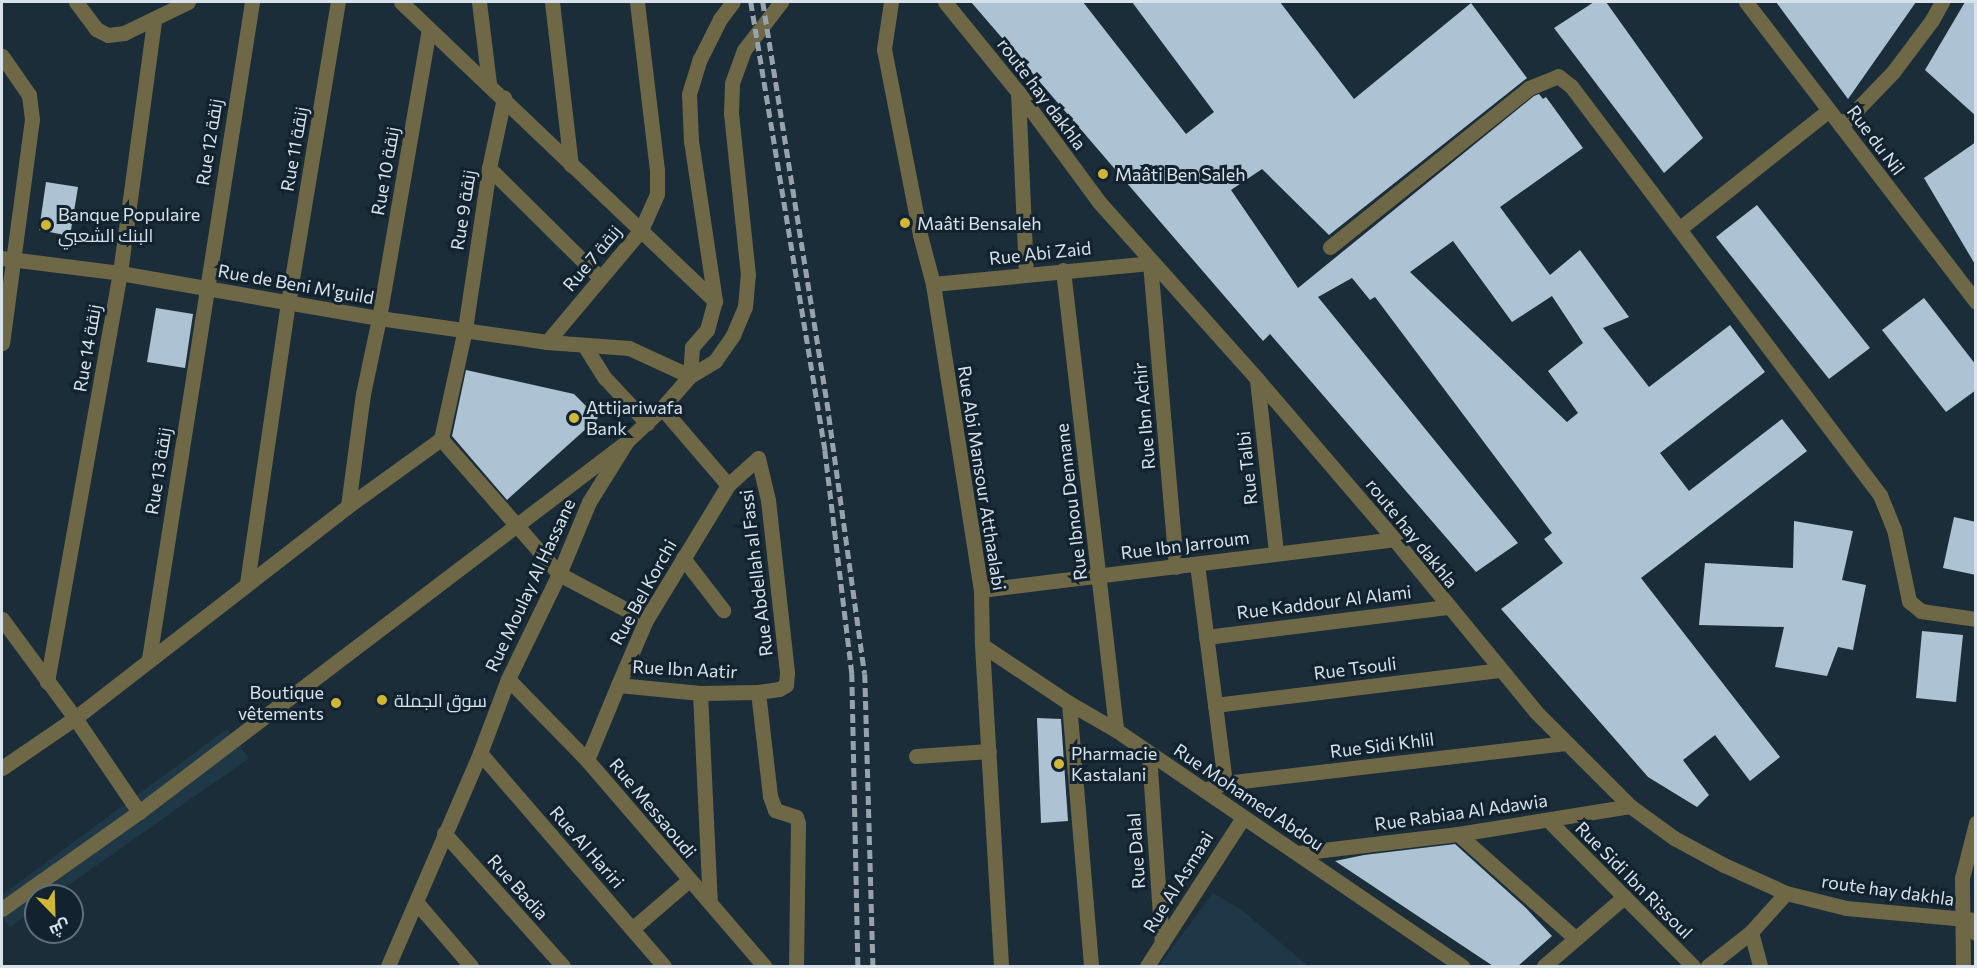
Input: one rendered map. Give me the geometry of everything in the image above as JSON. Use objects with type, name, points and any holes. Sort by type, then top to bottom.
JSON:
[{"type":"street","points":[[76,2],[96,29],[108,35],[124,33],[188,2]]},
{"type":"street","name":"Rue 12 زنقة","points":[[206,289],[252,2]]},
{"type":"street","name":"Rue 11 زنقة","points":[[288,303],[338,2]]},
{"type":"street","points":[[400,2],[489,83],[571,165],[716,301]]},
{"type":"street","points":[[479,2],[489,83]]},
{"type":"street","points":[[552,2],[571,165]]},
{"type":"street","name":"Rue 7 زنقة","points":[[547,342],[641,230],[657,194],[657,170],[637,2]]},
{"type":"street","points":[[690,376],[692,347],[707,330],[716,301],[691,141],[689,94],[700,59],[720,19],[733,2]]},
{"type":"street","name":"Rue Moulay Al Hassane","points":[[388,966],[480,753],[508,679],[559,574],[590,502],[627,441],[662,408],[690,376],[715,361],[733,335],[746,307],[748,274],[731,113],[732,83],[744,51],[781,2]]},
{"type":"street","name":"Rue Abi Mansour Atthaalabi","points":[[891,2],[884,49],[920,235],[933,284],[981,590],[982,645],[1001,966]]},
{"type":"street","name":"route hay dakhla","points":[[945,2],[1018,92],[1099,202],[1150,263],[1257,379],[1394,539],[1500,670],[1566,743],[1630,806],[1674,838],[1724,865],[1786,893],[1846,908],[1969,920]]},
{"type":"street","name":"Rue du Nil","points":[[1746,2],[1976,302]]},
{"type":"street","points":[[1841,126],[1893,72],[1932,20],[1942,2]]},
{"type":"street","name":"Rue 14 زنقة","points":[[47,682],[120,273],[154,20]]},
{"type":"street","name":"Rue 10 زنقة","points":[[379,318],[429,30]]},
{"type":"street","points":[[2,56],[28,95],[32,119],[8,259],[2,343]]},
{"type":"street","points":[[1330,247],[1529,88],[1558,76],[1571,86],[1880,495],[1894,529],[1909,601],[1921,611],[1976,619]]},
{"type":"street","points":[[1018,92],[1026,274]]},
{"type":"street","name":"Rue 9 زنقة","points":[[465,329],[489,168],[504,98]]},
{"type":"street","points":[[1679,229],[1829,110]]},
{"type":"street","points":[[489,168],[600,278]]},
{"type":"street","name":"Rue de Beni M'guild","points":[[8,259],[120,273],[379,318],[547,342],[629,348],[690,376]]},
{"type":"street","name":"Rue Abi Zaid","points":[[933,284],[1150,263]]},
{"type":"street","name":"Rue Ibn Achir","points":[[1150,263],[1176,567]]},
{"type":"street","name":"Rue Ibnou Dennane","points":[[1063,270],[1116,730]]},
{"type":"street","name":"Rue 13 زنقة","points":[[150,659],[206,289]]},
{"type":"street","points":[[246,583],[288,303]]},
{"type":"street","points":[[348,506],[363,394],[379,318]]},
{"type":"street","points":[[2,768],[75,718],[246,583],[441,439],[465,329]]},
{"type":"street","points":[[584,345],[605,378],[647,423]]},
{"type":"street","name":"Rue Talbi","points":[[1257,379],[1276,553]]},
{"type":"street","points":[[662,408],[728,485]]},
{"type":"street","points":[[441,439],[559,574],[646,620]]},
{"type":"street","points":[[2,909],[139,812],[627,441]]},
{"type":"street","name":"Rue Bel Korchi","points":[[587,760],[646,620],[728,485],[758,458]]},
{"type":"street","name":"Rue Abdellah al Fassi","points":[[758,458],[768,500],[788,673],[786,685]]},
{"type":"street","name":"Rue Ibn Jarroum","points":[[981,590],[1394,539]]},
{"type":"street","points":[[683,558],[723,610]]},
{"type":"street","points":[[1197,564],[1225,783]]},
{"type":"street","name":"Rue Kaddour Al Alami","points":[[1206,637],[1447,607]]},
{"type":"street","points":[[2,619],[75,718],[139,812]]},
{"type":"street","name":"Rue Mohamed Abdou","points":[[982,645],[1069,703],[1116,730],[1242,819],[1298,853],[1462,966]]},
{"type":"street","name":"Rue Tsouli","points":[[1215,705],[1500,670]]},
{"type":"street","name":"Rue Messaoudi","points":[[508,679],[587,760],[764,966]]},
{"type":"street","name":"Rue Ibn Aatir","points":[[618,685],[700,693],[758,692],[779,689],[786,685]]},
{"type":"street","points":[[758,692],[770,796],[775,810],[796,817],[798,823],[796,966]]},
{"type":"street","points":[[700,693],[710,902]]},
{"type":"street","points":[[1069,703],[1091,966]]},
{"type":"street","name":"Rue Sidi Khlil","points":[[1204,790],[1225,783],[1566,743]]},
{"type":"street","points":[[915,756],[989,751]]},
{"type":"street","name":"Rue Al Hariri","points":[[480,753],[664,966]]},
{"type":"street","name":"Rue Dalal","points":[[1149,754],[1162,944]]},
{"type":"street","name":"Rue Rabiaa Al Adawia","points":[[1298,853],[1458,834],[1630,806]]},
{"type":"street","name":"Rue Al Asmaai","points":[[1147,966],[1242,819]]},
{"type":"street","name":"Rue Sidi Ibn Rissoul","points":[[1548,820],[1693,966]]},
{"type":"street","points":[[1963,966],[1969,920],[1962,878],[1976,823]]},
{"type":"street","name":"Rue Badia","points":[[444,833],[564,966]]},
{"type":"street","points":[[1458,834],[1575,938]]},
{"type":"street","points":[[632,929],[689,880]]},
{"type":"street","points":[[1707,966],[1751,932],[1786,893]]},
{"type":"street","points":[[1544,966],[1624,897]]},
{"type":"street","points":[[417,903],[471,966]]},
{"type":"street","points":[[1969,920],[1976,933]]},
{"type":"street","points":[[1751,932],[1760,966]]},
{"type":"shaded area","points":[[227,729],[249,758],[70,884],[24,884],[24,917],[10,927],[2,916],[2,895]]},
{"type":"shaded area","points":[[1213,893],[1242,910],[1308,966],[1159,966]]},
{"type":"building","points":[[971,2],[1083,2],[1186,134],[1214,112],[1132,2],[1280,2],[1354,99],[1471,3],[1527,78],[1329,235],[1262,169],[1231,190],[1298,288],[1534,96],[1539,94],[1543,99],[1546,97],[1583,148],[1500,207],[1550,275],[1580,250],[1629,317],[1603,328],[1649,387],[1730,325],[1765,372],[1660,453],[1689,491],[1782,419],[1807,451],[1641,578],[1780,757],[1750,781],[1715,735],[1683,760],[1709,795],[1697,807],[1648,777],[1501,609],[1563,563],[1544,539],[1552,533],[1375,297],[1370,300],[1352,278],[1318,297],[1518,543],[1476,572],[1270,334],[1263,341]],"holes":[[[1453,241],[1512,322],[1552,296],[1583,343],[1548,371],[1578,413],[1567,422],[1410,272]]]},
{"type":"building","points":[[1594,2],[1606,2],[1703,138],[1664,173],[1554,28]]},
{"type":"building","points":[[1776,2],[1916,2],[1848,99]]},
{"type":"building","points":[[1965,2],[1976,2],[1976,116],[1925,70]]},
{"type":"building","points":[[1976,142],[1976,266],[1924,178]]},
{"type":"building","points":[[46,182],[78,187],[70,236],[39,230]]},
{"type":"building","points":[[1757,205],[1870,348],[1829,379],[1716,237]]},
{"type":"building","points":[[1924,298],[1976,365],[1976,390],[1946,412],[1882,330]]},
{"type":"building","points":[[156,308],[193,314],[185,368],[147,362]]},
{"type":"building","points":[[466,370],[574,394],[598,418],[507,500],[452,436]]},
{"type":"building","points":[[1954,517],[1976,522],[1976,575],[1943,568]]},
{"type":"building","points":[[1794,521],[1853,531],[1842,580],[1866,585],[1853,650],[1838,647],[1827,676],[1775,667],[1784,627],[1699,625],[1705,563],[1793,568]]},
{"type":"building","points":[[1922,631],[1963,635],[1956,702],[1916,698]]},
{"type":"building","points":[[1037,718],[1061,719],[1068,821],[1041,823]]},
{"type":"building","points":[[1455,844],[1526,908],[1552,936],[1518,966],[1493,966],[1335,861],[1364,855]]},
{"type":"railway","points":[[751,2],[825,450],[852,673],[858,966]]},
{"type":"railway","points":[[763,2],[829,416],[865,674],[873,966]]},
{"type":"place","name":"Maâti Ben Saleh","points":[[1103,174]]},
{"type":"place","name":"Maâti Bensaleh","points":[[905,223]]},
{"type":"place","name":"Banque Populaire البنك الشعبي","points":[[46,225]]},
{"type":"place","name":"Attijariwafa Bank","points":[[574,418]]},
{"type":"place","name":"سوق الجملة","points":[[382,700]]},
{"type":"place","name":"Boutique vêtements","points":[[336,703]]},
{"type":"place","name":"Pharmacie Kastalani","points":[[1059,764]]}]
